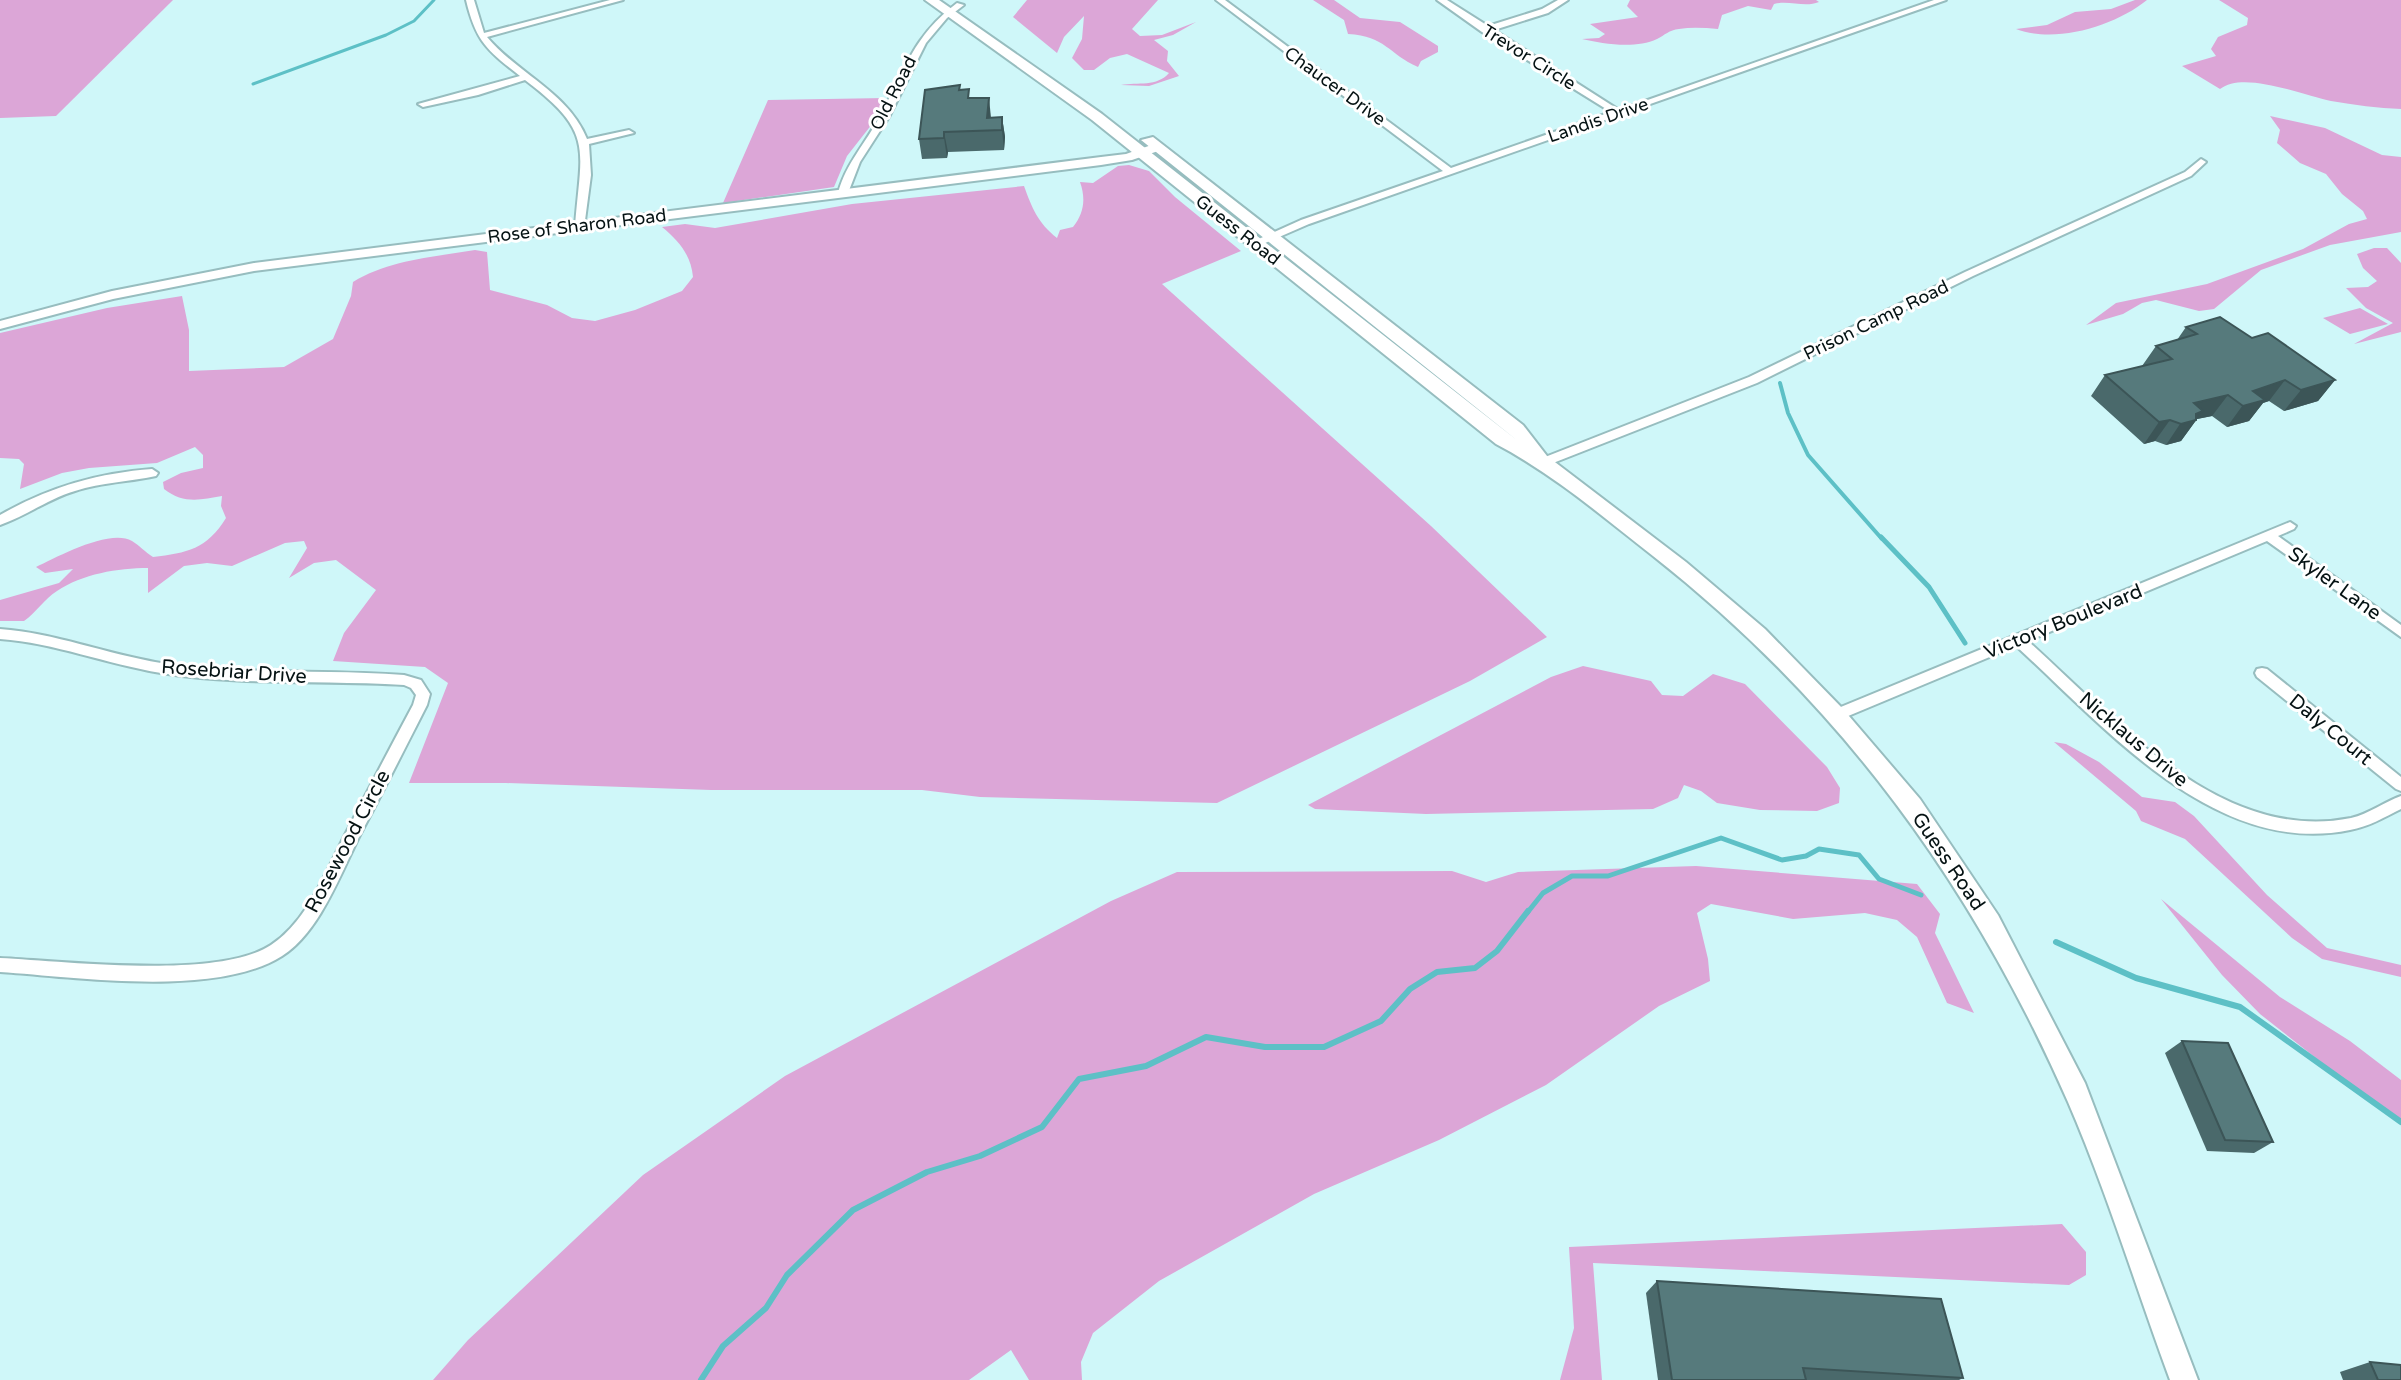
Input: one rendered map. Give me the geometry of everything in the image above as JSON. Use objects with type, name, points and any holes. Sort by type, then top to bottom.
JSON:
[{"type":"main road","name":"Guess Road","points":[[931,0],[954,6],[1065,93],[1150,150],[1502,440],[1544,462],[1679,567],[1758,634],[1836,715],[1912,805],[1942,848],[2015,969],[2093,1132],[2184,1380]]},
{"type":"street","points":[[470,0],[482,36],[573,120],[584,142],[586,158],[580,226]]},
{"type":"street","points":[[482,36],[619,0]]},
{"type":"street","name":"Chaucer Drive","points":[[1220,0],[1451,172]]},
{"type":"street","name":"Trevor Circle","points":[[1441,0],[1618,113]]},
{"type":"street","points":[[1485,30],[1545,11],[1564,0]]},
{"type":"street","name":"Landis Drive","points":[[1263,240],[1942,0]]},
{"type":"street","name":"Old Road","points":[[843,193],[851,164],[883,118],[913,53],[939,19],[954,6]]},
{"type":"street","points":[[423,104],[475,93],[526,77]]},
{"type":"street","points":[[584,142],[629,133]]},
{"type":"street","name":"Rose of Sharon Road","points":[[0,325],[112,295],[221,273],[1101,161],[1150,150]]},
{"type":"street","name":"Prison Camp Road","points":[[1544,462],[1766,374],[1982,268],[2135,200],[2188,174],[2201,162]]},
{"type":"street","points":[[0,521],[23,507],[71,487],[119,475],[152,473]]},
{"type":"street","name":"Victory Boulevard","points":[[1836,715],[2290,526]]},
{"type":"street","name":"Skyler Lane","points":[[2268,535],[2401,632]]},
{"type":"street","name":"Rosebriar Drive","points":[[0,634],[25,635],[170,669],[390,679],[416,684],[421,688]]},
{"type":"street","name":"Nicklaus Drive","points":[[2017,639],[2179,782],[2232,810],[2281,824],[2320,828],[2353,824],[2401,802]]},
{"type":"street","name":"Daly Court","points":[[2262,673],[2401,785]]},
{"type":"street","name":"Rosewood Circle","points":[[0,965],[162,972],[236,967],[275,952],[300,929],[317,903],[420,705],[421,688]]},
{"type":"shaded area","points":[[0,0],[173,0],[56,116],[0,118]]},
{"type":"shaded area","points":[[1027,0],[1158,0],[1132,29],[1140,36],[1162,35],[1196,22],[1173,35],[1154,40],[1168,51],[1167,61],[1179,76],[1149,86],[1121,85],[1153,82],[1169,73],[1127,54],[1110,58],[1094,70],[1084,70],[1072,58],[1082,39],[1084,16],[1064,37],[1057,53],[1013,17]]},
{"type":"shaded area","points":[[1313,0],[1334,0],[1360,18],[1400,22],[1438,46],[1438,52],[1421,61],[1418,67],[1371,38],[1348,34],[1344,20]]},
{"type":"shaded area","points":[[1630,0],[1819,2],[1774,4],[1771,10],[1748,6],[1722,15],[1718,29],[1676,30],[1639,44],[1609,44],[1582,39],[1599,38],[1605,34],[1590,24],[1638,17],[1627,6]]},
{"type":"shaded area","points":[[2135,0],[2147,0],[2119,18],[2084,30],[2049,34],[2016,29],[2047,25],[2075,12],[2111,9]]},
{"type":"shaded area","points":[[2219,0],[2401,0],[2401,109],[2331,101],[2259,83],[2231,84],[2220,89],[2182,66],[2216,56],[2211,49],[2218,37],[2247,25],[2248,18]]},
{"type":"shaded area","points":[[885,98],[876,119],[847,156],[834,187],[723,203],[768,100]]},
{"type":"shaded area","points":[[2270,116],[2325,128],[2382,155],[2401,157],[2401,232],[2330,245],[2261,270],[2214,309],[2199,311],[2156,300],[2086,325],[2116,303],[2207,284],[2303,249],[2349,224],[2367,219],[2363,211],[2342,194],[2326,174],[2300,163],[2277,143],[2280,130]]},
{"type":"shaded area","points":[[1129,165],[1149,171],[1175,197],[1241,251],[1162,284],[1431,526],[1547,637],[1470,681],[1217,803],[980,797],[922,790],[711,790],[409,783],[448,683],[425,667],[333,661],[344,633],[376,590],[336,560],[314,563],[289,578],[307,548],[304,541],[285,543],[232,566],[207,563],[184,566],[148,593],[148,568],[101,573],[57,591],[24,621],[0,621],[0,600],[59,583],[73,569],[45,573],[36,567],[57,557],[111,538],[132,541],[153,557],[176,554],[204,543],[226,518],[221,506],[222,496],[185,499],[164,489],[163,482],[181,473],[203,468],[203,455],[195,447],[157,463],[62,473],[20,489],[24,464],[19,459],[0,458],[0,333],[107,308],[182,296],[189,330],[189,371],[284,367],[333,339],[351,296],[353,282],[396,264],[475,250],[487,252],[490,290],[547,305],[572,318],[595,321],[635,310],[682,291],[693,277],[683,249],[662,227],[685,224],[715,228],[852,204],[1024,186],[1036,215],[1057,238],[1060,230],[1073,227],[1080,216],[1083,194],[1080,182],[1093,183],[1118,166]]},
{"type":"shaded area","points":[[2374,248],[2387,248],[2401,263],[2401,332],[2354,344],[2393,323],[2366,308],[2346,288],[2368,287],[2377,281],[2363,268],[2357,254]]},
{"type":"shaded area","points":[[2360,308],[2388,324],[2350,334],[2323,318]]},
{"type":"shaded area","points":[[1583,666],[1651,681],[1662,695],[1683,696],[1713,674],[1745,684],[1827,767],[1840,788],[1839,803],[1817,811],[1760,810],[1717,803],[1701,791],[1684,785],[1678,798],[1653,809],[1426,814],[1315,809],[1308,805],[1551,677]]},
{"type":"shaded area","points":[[2054,742],[2066,744],[2099,762],[2142,797],[2175,802],[2194,816],[2267,895],[2327,948],[2401,965],[2401,977],[2322,959],[2292,938],[2185,839],[2141,821],[2136,811]]},
{"type":"shaded area","points":[[1696,866],[1917,884],[1940,914],[1935,933],[1974,1013],[1947,1003],[1917,937],[1897,920],[1865,913],[1793,919],[1711,904],[1697,913],[1710,981],[1659,1006],[1546,1085],[1439,1140],[1314,1194],[1159,1281],[1093,1333],[1081,1362],[1082,1380],[1029,1380],[1011,1350],[969,1380],[433,1380],[468,1340],[643,1175],[785,1076],[1111,901],[1177,872],[1452,871],[1486,882],[1518,872]]},
{"type":"shaded area","points":[[2161,899],[2280,997],[2350,1041],[2401,1080],[2401,1125],[2260,1014],[2222,975]]},
{"type":"shaded area","points":[[2062,1224],[2086,1252],[2086,1275],[2069,1285],[1593,1263],[1602,1380],[1560,1380],[1574,1328],[1569,1247]]},
{"type":"building","points":[[960,85],[959,90],[969,89],[968,98],[989,98],[987,118],[1002,117],[1002,130],[944,132],[944,138],[919,139],[925,90]]},
{"type":"building","points":[[2220,317],[2252,338],[2268,333],[2335,380],[2301,390],[2285,380],[2253,391],[2265,400],[2243,406],[2228,395],[2194,403],[2203,411],[2196,414],[2196,420],[2181,424],[2170,420],[2159,422],[2105,375],[2172,359],[2156,346],[2197,334],[2186,327]]},
{"type":"building","points":[[2182,1041],[2228,1043],[2273,1142],[2225,1140]]},
{"type":"building","points":[[1657,1281],[1941,1299],[1963,1378],[1803,1368],[1806,1380],[1672,1380]]},
{"type":"building","points":[[2370,1362],[2401,1365],[2401,1380],[2378,1380]]},
{"type":"waterway","points":[[253,84],[386,35],[414,21],[434,0]]},
{"type":"waterway","points":[[1780,383],[1788,413],[1808,455],[1882,539]]},
{"type":"waterway","points":[[1881,537],[1929,587],[1965,643]]},
{"type":"waterway","points":[[1527,913],[1543,893],[1572,876],[1608,876],[1721,838],[1782,860],[1806,856],[1819,849],[1859,855],[1879,879],[1921,895]]},
{"type":"waterway","points":[[701,1380],[723,1346],[766,1308],[787,1275],[853,1210],[927,1172],[980,1156],[1042,1127],[1079,1079],[1146,1066],[1206,1037],[1265,1047],[1324,1047],[1381,1021],[1410,989],[1437,972],[1475,968],[1497,951],[1528,911]]},
{"type":"waterway","points":[[2056,942],[2136,978],[2240,1007],[2401,1122]]}]
